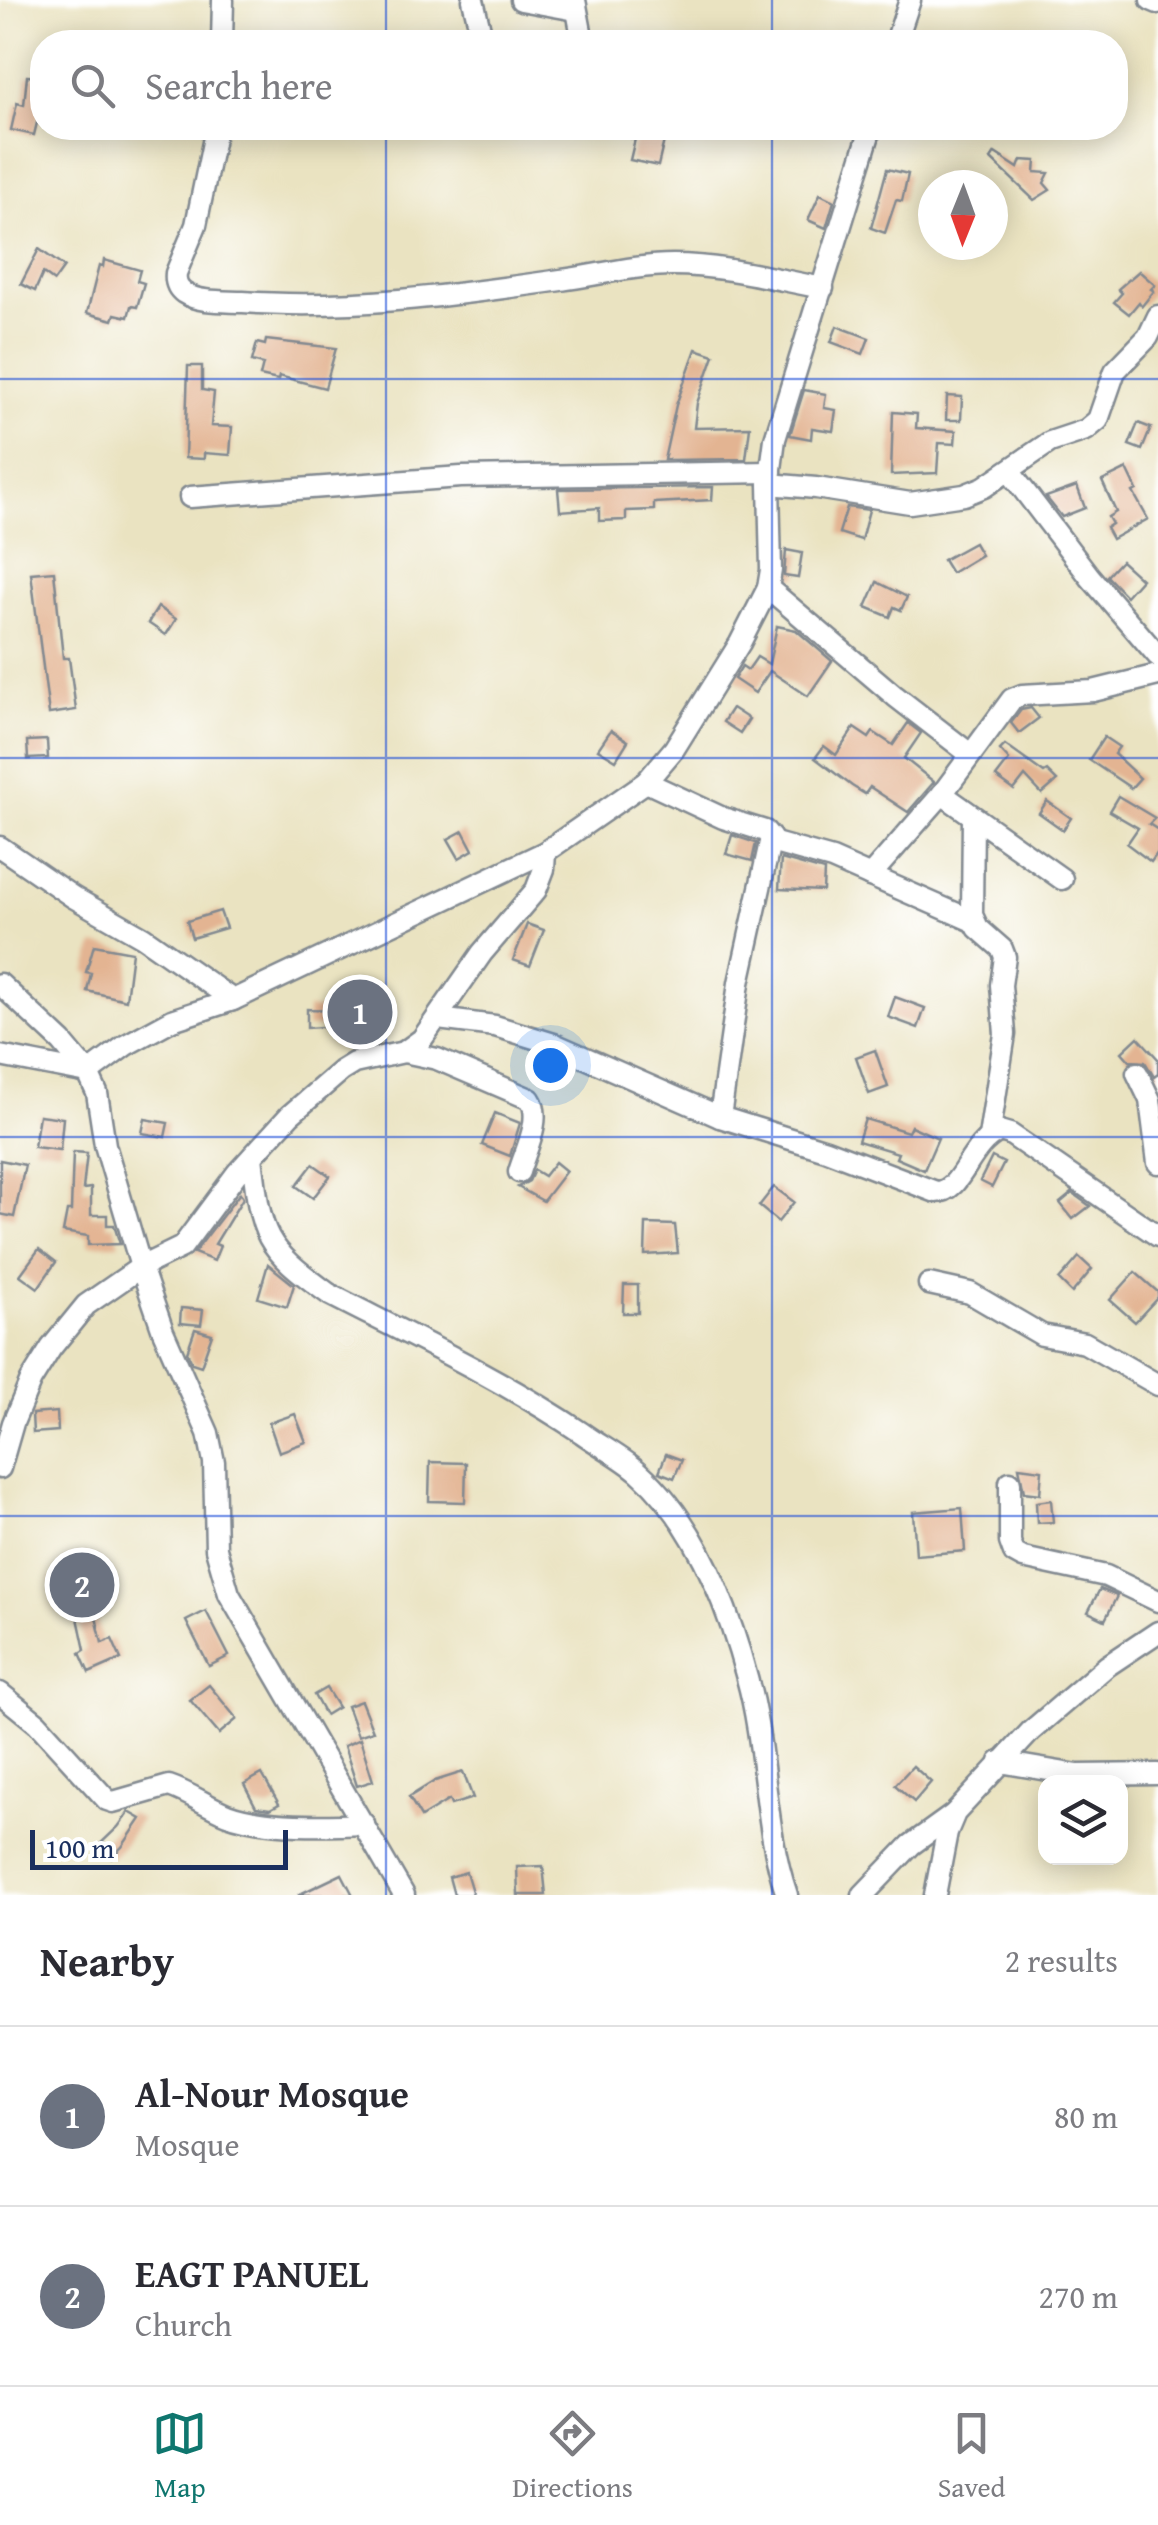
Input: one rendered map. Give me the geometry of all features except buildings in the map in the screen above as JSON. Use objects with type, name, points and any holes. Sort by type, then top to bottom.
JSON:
[{"type":"street","points":[[222,0],[222,30]]},
{"type":"street","points":[[472,0],[481,30]]},
{"type":"street","points":[[522,0],[576,5],[581,30]]},
{"type":"street","points":[[900,30],[910,0]]},
{"type":"street","points":[[1151,0],[1158,3]]},
{"type":"street","points":[[214,140],[196,226],[176,274],[181,292],[193,297],[259,304],[350,304],[444,296],[675,265],[823,288]]},
{"type":"street","points":[[0,1056],[88,1073],[126,1045],[172,1020],[233,1000],[545,852],[646,782],[674,750],[768,588],[770,478],[775,439],[867,140]]},
{"type":"street","points":[[190,497],[461,478],[770,478],[910,504],[964,495],[1010,472],[1050,442],[1086,430],[1098,420],[1115,371],[1148,337],[1158,316]]},
{"type":"street","points":[[1010,472],[1090,577],[1158,656]]},
{"type":"street","points":[[768,588],[970,754]]},
{"type":"street","points":[[870,876],[942,794],[1004,708],[1017,696],[1094,691],[1158,675]]},
{"type":"street","points":[[646,782],[770,836],[738,983],[720,1117]]},
{"type":"street","points":[[942,794],[1062,879]]},
{"type":"street","points":[[973,817],[974,921]]},
{"type":"street","points":[[770,842],[809,850],[974,921],[1002,949],[1005,957],[1000,985],[1005,1034],[989,1137]]},
{"type":"street","points":[[0,848],[73,897],[143,937],[233,1000]]},
{"type":"street","points":[[0,1468],[31,1380],[50,1348],[86,1305],[142,1267],[182,1247],[290,1115],[341,1070],[404,1052],[422,1039],[482,953],[536,890],[545,852]]},
{"type":"street","points":[[0,984],[88,1073],[97,1092],[105,1145],[142,1267],[163,1331],[208,1433],[214,1462],[216,1550],[230,1594],[404,1895]]},
{"type":"street","points":[[438,1019],[495,1026],[537,1038],[720,1117],[826,1150],[936,1192],[954,1187],[968,1160],[989,1137],[1000,1131],[1010,1134],[1158,1236]]},
{"type":"street","points":[[404,1052],[468,1071],[530,1099],[535,1106],[535,1119],[519,1172]]},
{"type":"street","points":[[1137,1074],[1150,1100],[1158,1163]]},
{"type":"street","points":[[252,1158],[263,1229],[279,1255],[307,1279],[529,1398],[639,1472],[662,1499],[714,1576],[732,1629],[748,1682],[774,1845],[787,1895]]},
{"type":"street","points":[[929,1284],[970,1292],[1042,1335],[1086,1344],[1158,1385]]},
{"type":"street","points":[[1010,1482],[1010,1542],[1014,1552],[1106,1576],[1158,1601]]},
{"type":"street","points":[[863,1895],[911,1845],[955,1812],[1000,1762],[1107,1666],[1158,1632]]},
{"type":"street","points":[[0,1692],[36,1722],[107,1800],[113,1802],[169,1786],[227,1814],[248,1819],[324,1826],[364,1824]]},
{"type":"street","points":[[1000,1762],[1078,1774],[1158,1774]]},
{"type":"street","points":[[935,1895],[947,1832],[955,1812]]},
{"type":"place","name":"Al-Nour Mosque","points":[[360,1012]]},
{"type":"place","name":"EAGT PANUEL","points":[[82,1585]]}]
